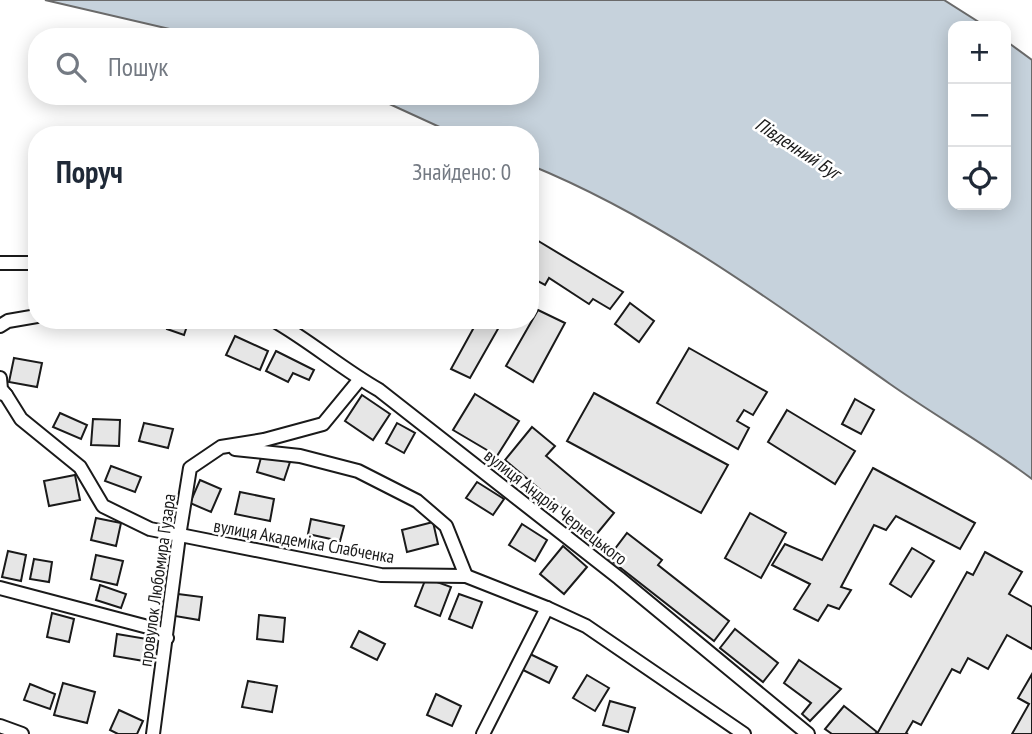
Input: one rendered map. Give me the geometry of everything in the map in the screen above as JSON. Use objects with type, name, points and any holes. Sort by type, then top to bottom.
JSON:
[{"type":"street","points":[[0,263],[28,263]]},
{"type":"street","points":[[0,326],[8,321],[28,318]]},
{"type":"street","name":"вулиця Андрія Чернецького","points":[[289,329],[359,379],[379,390],[619,578],[808,734]]},
{"type":"street","name":"вулиця Академіка Слабченка","points":[[0,379],[3,394],[20,419],[80,467],[103,506],[150,529],[381,575],[466,576],[586,626],[744,734]]},
{"type":"street","points":[[221,447],[264,440],[323,424],[359,379]]},
{"type":"street","points":[[221,447],[300,456],[358,471],[417,501],[446,526],[466,576]]},
{"type":"street","name":"провулок Любомира Гузара","points":[[153,734],[178,536],[190,468],[221,447]]},
{"type":"street","points":[[0,589],[148,627],[167,638]]},
{"type":"street","points":[[483,734],[547,608]]},
{"type":"street","points":[[0,726],[22,734]]},
{"type":"water","name":"Південний Буг","points":[[45,0],[944,0],[977,21],[948,21],[948,210],[1011,210],[1011,45],[1032,60],[1032,479],[716,264],[625,210],[539,169],[539,126],[437,126],[392,105],[539,105],[539,28],[165,28]]},
{"type":"building","points":[[539,241],[623,292],[610,309],[593,299],[589,304],[549,278],[545,285],[539,282]]},
{"type":"building","points":[[630,303],[654,321],[639,342],[615,324]]},
{"type":"building","points":[[539,310],[565,323],[533,382],[506,366],[527,329],[539,329]]},
{"type":"building","points":[[167,329],[186,329],[184,335]]},
{"type":"building","points":[[473,329],[498,329],[470,378],[451,369]]},
{"type":"building","points":[[235,336],[268,351],[260,370],[226,355]]},
{"type":"building","points":[[689,348],[767,392],[753,415],[744,410],[737,421],[749,428],[738,449],[657,403]]},
{"type":"building","points":[[276,351],[314,370],[309,380],[293,373],[288,382],[266,371]]},
{"type":"building","points":[[14,358],[42,363],[37,387],[9,382]]},
{"type":"building","points":[[594,393],[728,465],[701,513],[567,441]]},
{"type":"building","points":[[475,394],[519,421],[497,456],[453,430]]},
{"type":"building","points":[[362,395],[390,414],[373,440],[345,421]]},
{"type":"building","points":[[855,399],[874,410],[861,434],[842,424]]},
{"type":"building","points":[[787,410],[855,451],[835,484],[768,442]]},
{"type":"building","points":[[60,413],[87,425],[81,439],[53,427]]},
{"type":"building","points":[[93,419],[120,420],[119,446],[91,445]]},
{"type":"building","points":[[144,423],[173,429],[168,448],[139,441]]},
{"type":"building","points":[[397,423],[415,433],[404,453],[386,443]]},
{"type":"building","points":[[532,427],[555,446],[546,456],[614,513],[595,536],[505,460]]},
{"type":"building","points":[[262,454],[290,462],[284,480],[257,472]]},
{"type":"building","points":[[111,466],[141,477],[135,492],[105,481]]},
{"type":"building","points":[[873,468],[975,523],[960,549],[896,516],[886,530],[874,525],[841,587],[851,590],[839,609],[828,605],[818,621],[794,609],[810,584],[772,565],[785,544],[822,560]]},
{"type":"building","points":[[75,475],[80,500],[49,506],[44,481]]},
{"type":"building","points":[[200,480],[221,489],[211,512],[190,503]]},
{"type":"building","points":[[477,482],[504,499],[493,515],[466,498]]},
{"type":"building","points":[[240,492],[274,499],[270,521],[235,514]]},
{"type":"building","points":[[750,513],[786,533],[761,578],[725,558]]},
{"type":"building","points":[[96,518],[121,523],[116,546],[91,540]]},
{"type":"building","points":[[311,519],[344,526],[340,541],[308,534]]},
{"type":"building","points":[[433,522],[438,544],[407,552],[402,530]]},
{"type":"building","points":[[522,524],[547,540],[535,561],[509,545]]},
{"type":"building","points":[[627,533],[662,560],[658,565],[729,621],[714,641],[608,558]]},
{"type":"building","points":[[563,546],[587,567],[564,594],[540,574]]},
{"type":"building","points":[[912,548],[934,561],[911,597],[890,584]]},
{"type":"building","points":[[8,551],[26,555],[21,581],[2,577]]},
{"type":"building","points":[[985,552],[1022,572],[1009,594],[1032,607],[1032,649],[1007,635],[988,669],[968,658],[960,673],[952,669],[921,725],[913,721],[906,733],[908,734],[877,734],[967,572],[973,575]]},
{"type":"building","points":[[96,555],[123,561],[117,585],[91,579]]},
{"type":"building","points":[[34,559],[52,562],[49,582],[30,579]]},
{"type":"building","points":[[426,578],[451,587],[440,616],[415,606]]},
{"type":"building","points":[[100,585],[126,594],[121,608],[96,600]]},
{"type":"building","points":[[178,594],[202,597],[199,620],[175,616]]},
{"type":"building","points":[[459,594],[482,602],[472,628],[449,619]]},
{"type":"building","points":[[52,613],[74,619],[69,642],[47,637]]},
{"type":"building","points":[[259,615],[285,618],[283,642],[257,639]]},
{"type":"building","points":[[735,629],[778,663],[763,682],[720,648]]},
{"type":"building","points":[[359,631],[385,644],[377,660],[351,647]]},
{"type":"building","points":[[117,634],[147,639],[144,661],[114,656]]},
{"type":"building","points":[[528,653],[557,667],[549,683],[521,669]]},
{"type":"building","points":[[799,660],[841,689],[810,721],[802,714],[811,703],[784,683]]},
{"type":"building","points":[[1032,674],[1032,734],[1012,734],[1029,704],[1018,698]]},
{"type":"building","points":[[587,675],[609,688],[595,711],[573,698]]},
{"type":"building","points":[[248,681],[277,686],[272,712],[242,707]]},
{"type":"building","points":[[63,683],[95,692],[87,723],[54,715]]},
{"type":"building","points":[[30,684],[55,694],[50,709],[24,700]]},
{"type":"building","points":[[436,694],[461,706],[452,726],[427,715]]},
{"type":"building","points":[[610,701],[635,708],[628,732],[603,725]]},
{"type":"building","points":[[844,706],[877,732],[832,734],[825,729]]},
{"type":"building","points":[[119,710],[143,721],[137,734],[118,734],[110,730]]}]
